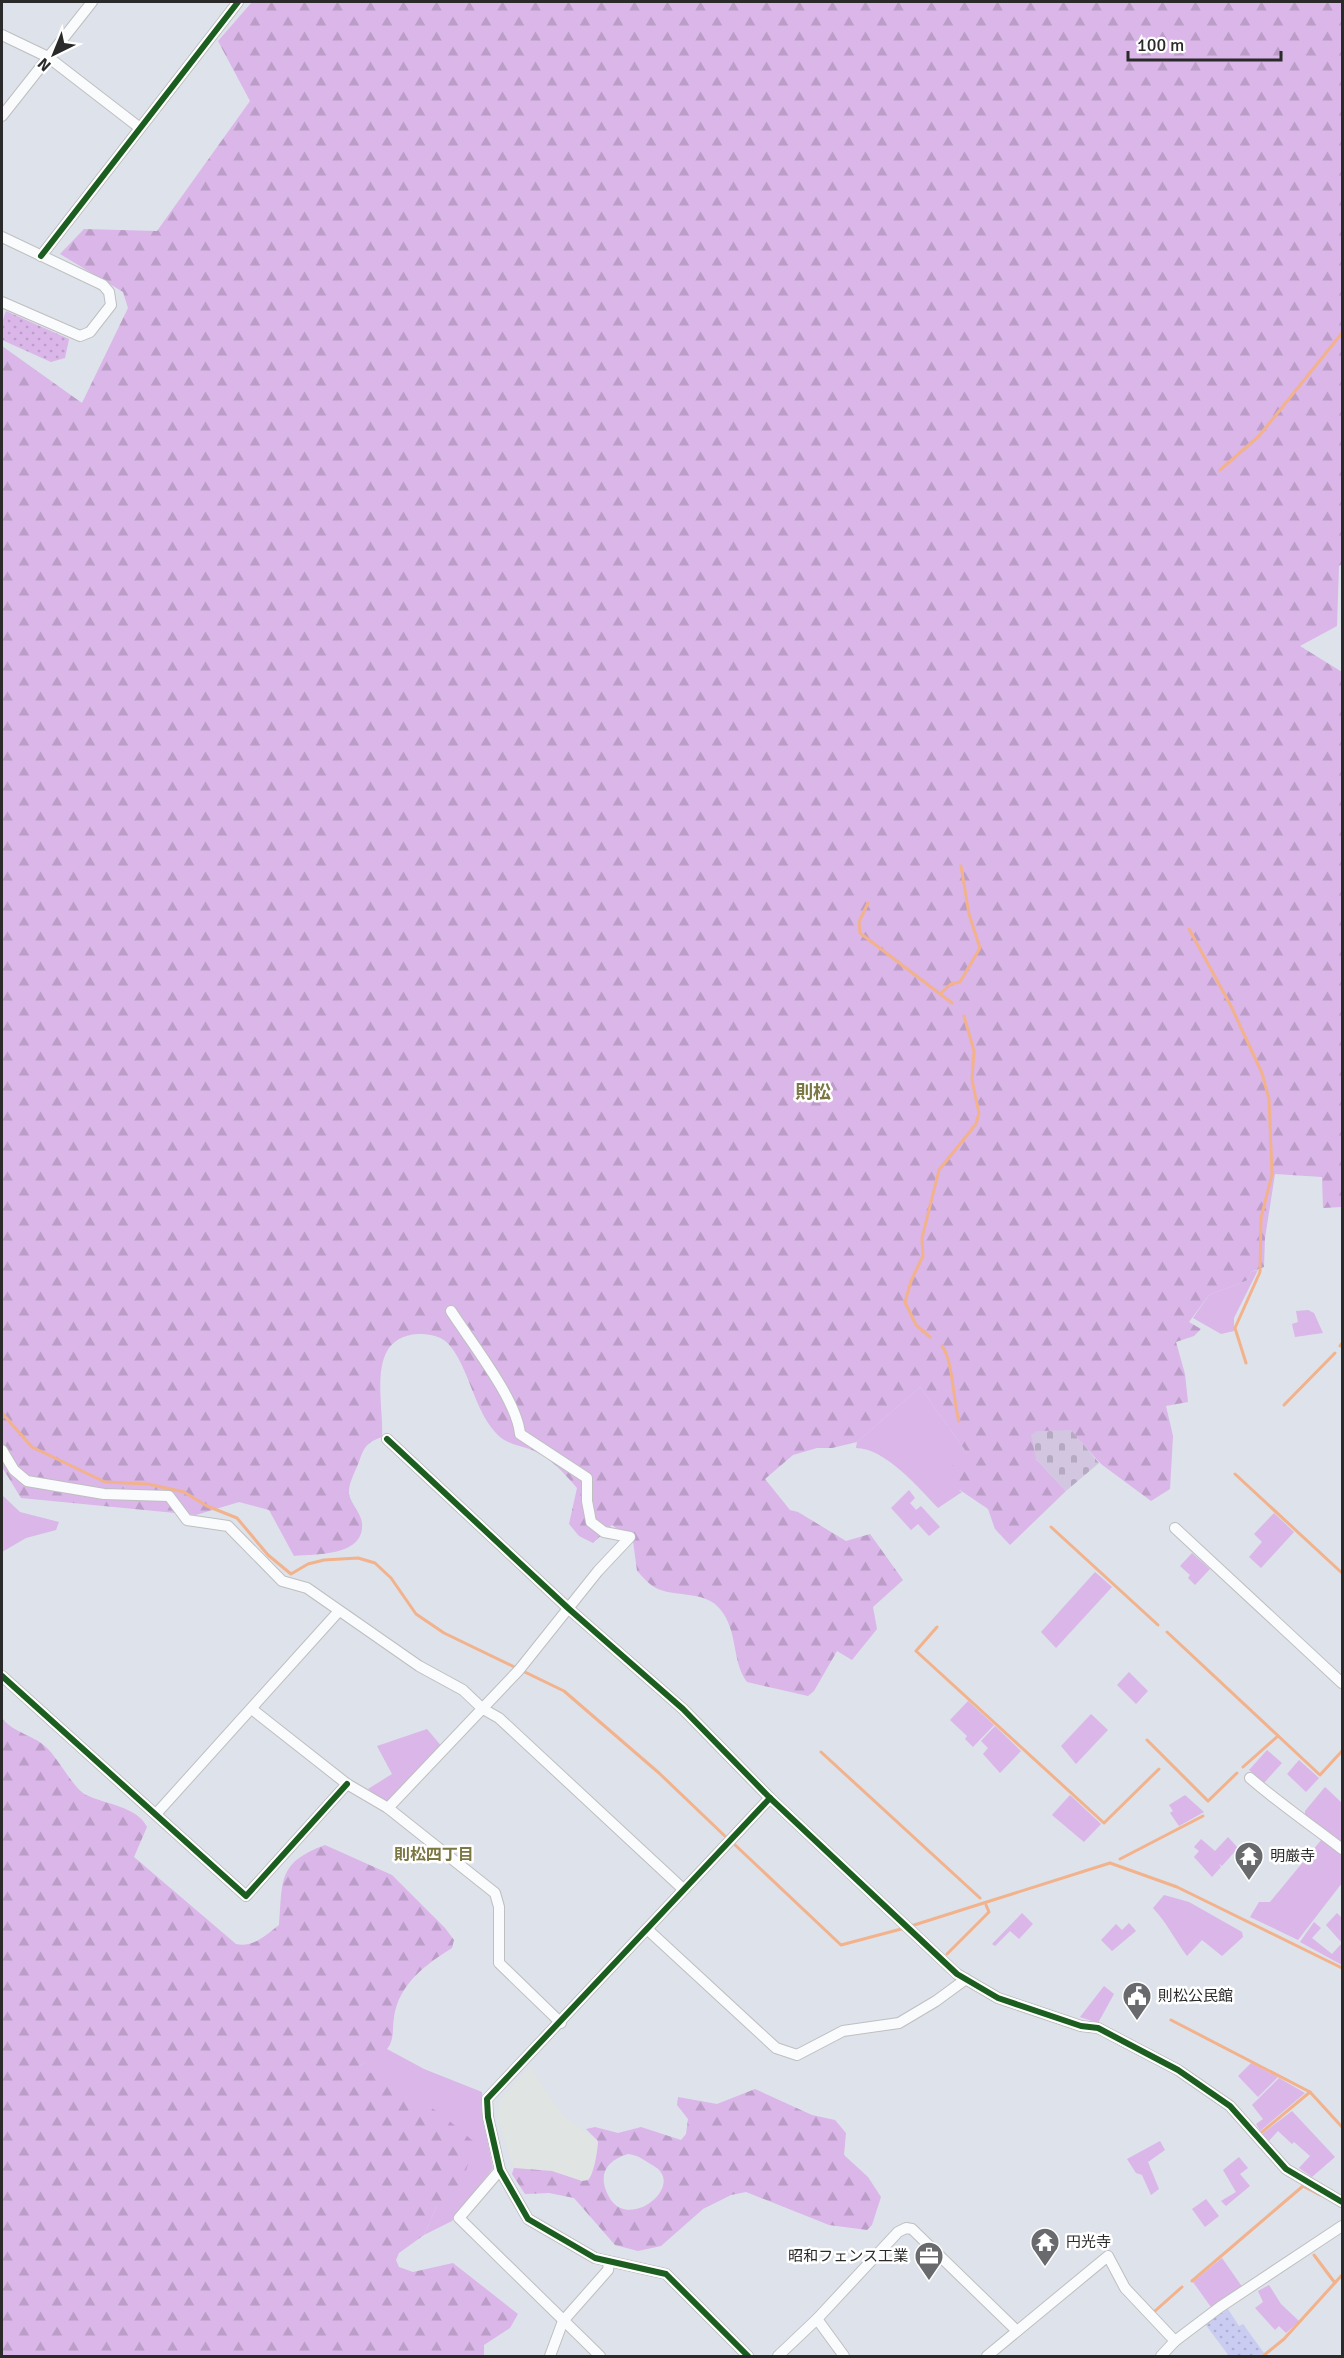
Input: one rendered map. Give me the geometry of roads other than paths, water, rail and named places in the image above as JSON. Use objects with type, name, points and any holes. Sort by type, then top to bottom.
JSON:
[{"type":"street","points":[[2,116],[92,2]]},
{"type":"street","points":[[41,256],[238,2]]},
{"type":"street","points":[[2,35],[48,57],[140,128]]},
{"type":"street","points":[[2,237],[107,288],[111,299],[109,310],[90,332],[80,336],[2,302]]},
{"type":"street","points":[[388,1808],[519,1671],[568,1609],[630,1537],[604,1532],[591,1522],[586,1478],[520,1434],[519,1423],[506,1396],[451,1311]]},
{"type":"street","points":[[387,1439],[568,1609],[683,1709],[770,1798],[957,1974],[998,1998],[1081,2026],[1098,2028],[1178,2070],[1230,2106],[1286,2169],[1342,2202]]},
{"type":"street","points":[[2,1450],[14,1470],[27,1481],[104,1494],[169,1496],[187,1520],[228,1526],[282,1581],[307,1588],[419,1666],[463,1690],[483,1709],[499,1718],[683,1890]]},
{"type":"street","points":[[1175,1528],[1342,1683]]},
{"type":"street","points":[[156,1814],[253,1710],[339,1611]]},
{"type":"street","points":[[2,1676],[246,1896],[347,1784]]},
{"type":"street","points":[[253,1710],[347,1784],[388,1808],[495,1893],[499,1907],[499,1963],[561,2023]]},
{"type":"street","points":[[1250,1778],[1287,1810],[1296,1813],[1342,1850]]},
{"type":"street","points":[[748,2356],[666,2274],[609,2262],[560,2240],[528,2219],[500,2170],[488,2117],[488,2099],[770,1798]]},
{"type":"street","points":[[647,1929],[772,2045],[797,2055],[843,2031],[899,2023],[936,2001],[966,1979]]},
{"type":"street","points":[[500,2170],[459,2218],[600,2356]]},
{"type":"street","points":[[1161,2356],[1175,2341],[1342,2226]]},
{"type":"street","points":[[778,2356],[817,2319],[898,2232],[909,2228],[1017,2331]]},
{"type":"street","points":[[987,2356],[1108,2256],[1125,2288],[1175,2341]]},
{"type":"street","points":[[550,2356],[563,2321],[608,2270],[609,2262]]},
{"type":"street","points":[[817,2319],[844,2356]]},
{"type":"waterway","points":[[1220,470],[1259,436],[1342,333]]},
{"type":"waterway","points":[[941,993],[951,984],[960,982],[980,948],[969,914],[961,866]]},
{"type":"waterway","points":[[868,903],[859,922],[860,933],[952,1003]]},
{"type":"waterway","points":[[1189,929],[1231,1006],[1262,1073],[1269,1099],[1272,1174],[1261,1218],[1260,1272],[1235,1328],[1246,1363]]},
{"type":"waterway","points":[[930,1337],[916,1325],[905,1302],[911,1281],[923,1256],[922,1238],[939,1170],[976,1124],[979,1113],[972,1080],[974,1051],[964,1016]]},
{"type":"waterway","points":[[942,1346],[951,1371],[959,1421]]},
{"type":"waterway","points":[[1284,1405],[1335,1353]]},
{"type":"waterway","points":[[2,1413],[32,1447],[105,1482],[148,1484],[184,1492],[207,1506],[237,1518],[268,1555],[291,1574],[308,1564],[324,1560],[358,1558],[375,1563],[391,1578],[416,1614],[444,1633],[564,1691],[659,1773],[728,1839]]},
{"type":"waterway","points":[[1235,1474],[1342,1573]]},
{"type":"waterway","points":[[1051,1527],[1158,1625]]},
{"type":"waterway","points":[[937,1627],[916,1651],[1104,1823],[1159,1769]]},
{"type":"waterway","points":[[1167,1632],[1320,1775],[1342,1751]]},
{"type":"waterway","points":[[1243,1767],[1278,1736]]},
{"type":"waterway","points":[[1147,1740],[1208,1801],[1237,1773]]},
{"type":"waterway","points":[[821,1752],[980,1898]]},
{"type":"waterway","points":[[1120,1859],[1203,1816]]},
{"type":"waterway","points":[[733,1843],[841,1945],[905,1928]]},
{"type":"waterway","points":[[911,1926],[1110,1863],[1177,1887],[1342,1968]]},
{"type":"waterway","points":[[947,1954],[989,1912],[986,1905]]},
{"type":"waterway","points":[[1171,2020],[1310,2092],[1342,2127]]},
{"type":"waterway","points":[[1262,2132],[1310,2092]]},
{"type":"waterway","points":[[1192,2281],[1303,2186],[1320,2195]]},
{"type":"waterway","points":[[1314,2255],[1335,2283]]},
{"type":"waterway","points":[[1263,2356],[1284,2339],[1342,2275]]},
{"type":"waterway","points":[[1155,2311],[1182,2287]]},
{"type":"place","name":"明厳寺","points":[[1249,1882]]},
{"type":"place","name":"則松公民館","points":[[1137,2022]]},
{"type":"place","name":"円光寺","points":[[1045,2268]]},
{"type":"place","name":"昭和フェンス工業","points":[[929,2282]]},
{"type":"district","name":"則松","points":[[813,1092]]},
{"type":"district","name":"則松四丁目","points":[[434,1855]]}]
